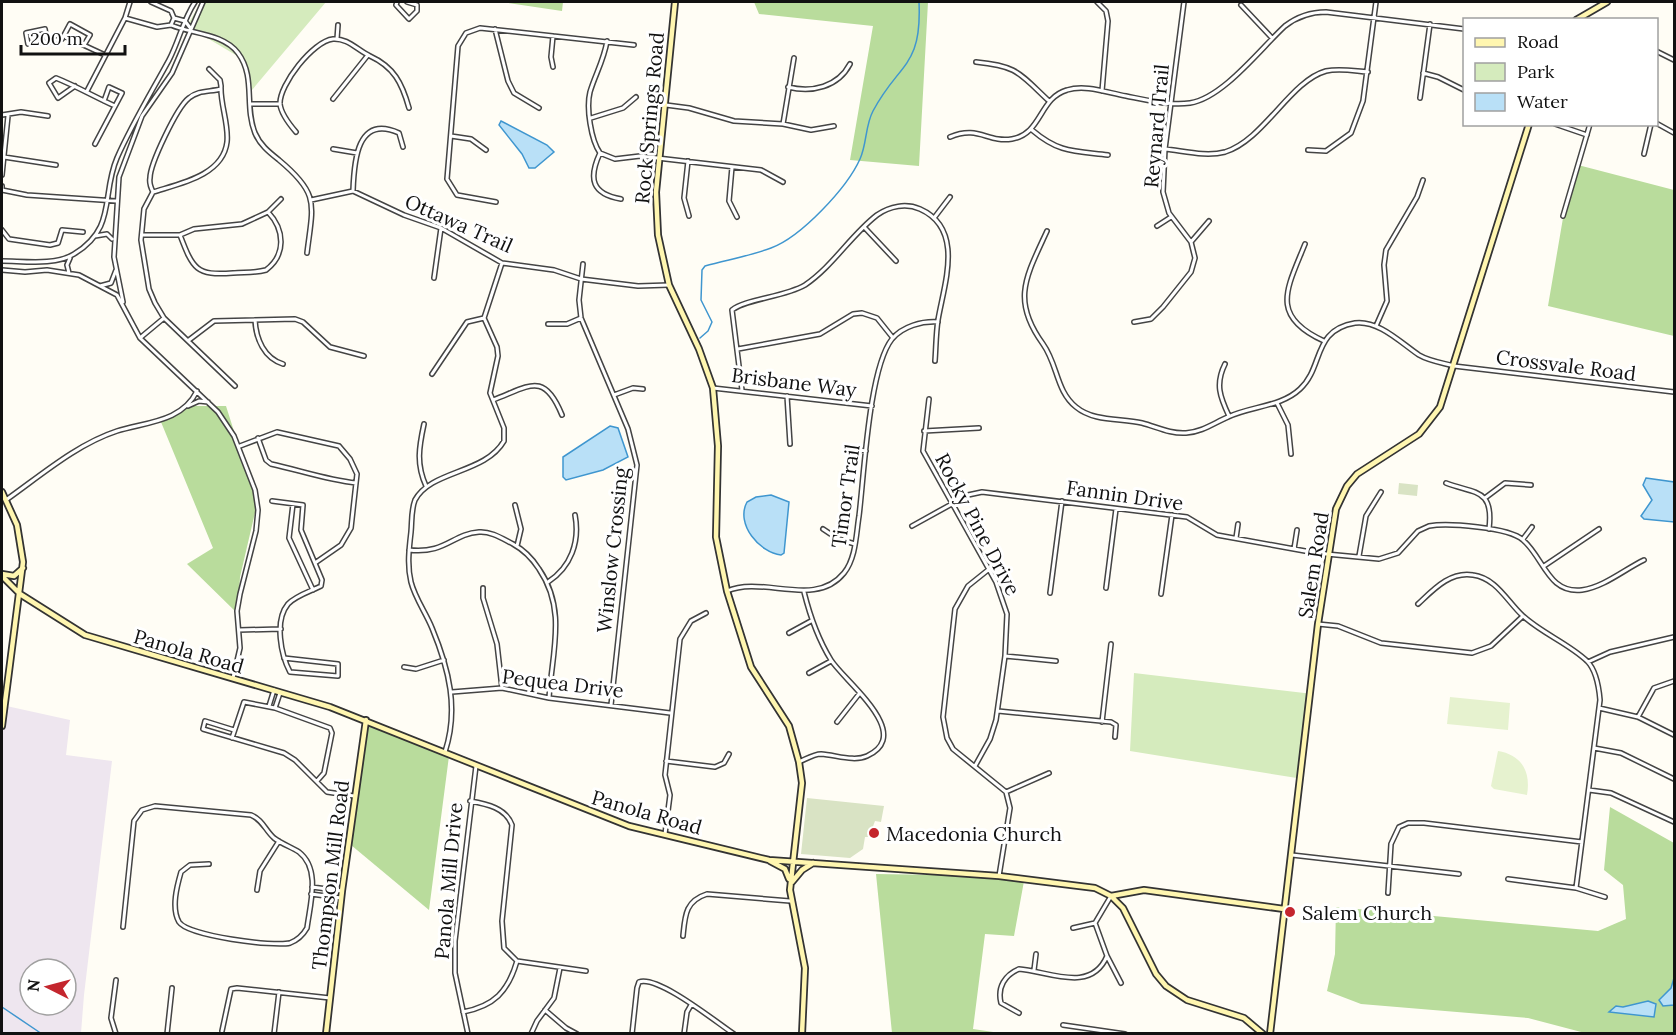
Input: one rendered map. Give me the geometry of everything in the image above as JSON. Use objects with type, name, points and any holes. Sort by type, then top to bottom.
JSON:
[{"type":"street","points":[[87,91],[125,18],[130,2]]},
{"type":"street","points":[[151,2],[170,11],[174,18],[185,21],[192,30]]},
{"type":"street","points":[[2,261],[54,261],[71,256],[94,236],[110,201],[111,173],[117,159],[138,114],[170,58],[195,2]]},
{"type":"street","points":[[123,303],[113,240],[122,165],[142,116],[172,73],[203,2]]},
{"type":"street","points":[[397,2],[396,5],[400,12],[409,20],[417,11],[417,5],[407,2]]},
{"type":"street","name":"Rock Springs Road","points":[[675,2],[659,158],[656,209],[658,235],[669,285],[699,349],[713,388],[718,446],[715,522],[727,591],[751,666],[789,726],[800,762],[802,783],[792,860],[790,901],[805,968],[802,1034]]},
{"type":"street","points":[[1097,2],[1106,11],[1108,21],[1101,91]]},
{"type":"street","name":"Reynard Trail","points":[[1184,2],[1165,149],[1163,192],[1171,217],[1191,242]]},
{"type":"street","points":[[1308,150],[1326,151],[1351,133],[1363,101],[1376,2]]},
{"type":"street","points":[[1579,18],[1607,2]]},
{"type":"street","points":[[1241,5],[1272,38]]},
{"type":"street","points":[[950,136],[973,131],[1008,139],[1032,130],[1049,100],[1073,88],[1171,102],[1192,102],[1208,96],[1294,19],[1310,13],[1326,12],[1375,17],[1463,29]]},
{"type":"street","points":[[125,18],[157,27],[171,25],[181,30],[192,30],[226,43],[238,53],[249,77],[253,128],[262,144],[300,178],[311,200],[307,254]]},
{"type":"street","points":[[171,25],[174,18]]},
{"type":"street","points":[[47,42],[45,29],[26,33],[28,44],[47,42],[62,39],[70,24],[90,34],[84,45]]},
{"type":"street","points":[[1420,98],[1430,24]]},
{"type":"street","points":[[337,39],[338,25]]},
{"type":"street","points":[[495,29],[508,81],[514,93],[539,108]]},
{"type":"street","points":[[496,202],[457,195],[447,178],[461,39],[471,30],[495,29],[634,45]]},
{"type":"street","points":[[64,36],[105,55]]},
{"type":"street","points":[[553,36],[551,57],[553,67]]},
{"type":"street","points":[[296,132],[280,104],[286,83],[305,58],[322,42],[337,39],[378,58],[403,86],[409,108]]},
{"type":"street","points":[[606,42],[604,56],[590,93],[592,140],[600,153],[615,159],[640,156],[761,170],[783,182]]},
{"type":"street","points":[[1658,52],[1674,60]]},
{"type":"street","points":[[333,99],[368,55]]},
{"type":"street","points":[[783,124],[794,58]]},
{"type":"street","points":[[976,62],[1005,65],[1015,70],[1049,100]]},
{"type":"street","points":[[788,87],[810,89],[837,82],[850,64]]},
{"type":"street","points":[[153,192],[206,173],[223,153],[227,142],[220,80],[209,69]]},
{"type":"street","points":[[1165,149],[1207,154],[1232,149],[1250,138],[1316,76],[1338,70],[1368,72]]},
{"type":"street","points":[[1423,73],[1438,77],[1463,90]]},
{"type":"street","points":[[75,86],[58,98],[49,83],[56,78],[87,91],[115,106]]},
{"type":"street","points":[[95,144],[122,93],[109,87],[104,101]]},
{"type":"street","points":[[221,89],[196,93],[187,99],[176,114],[153,164],[150,179],[153,192],[144,209],[142,253],[149,289],[164,318],[235,386]]},
{"type":"street","points":[[591,118],[623,108],[636,97]]},
{"type":"street","points":[[250,104],[280,104]]},
{"type":"street","points":[[664,105],[689,108],[734,121],[783,124],[811,130],[834,126]]},
{"type":"street","points":[[2,115],[8,116],[21,112],[48,116]]},
{"type":"street","points":[[2,172],[8,116]]},
{"type":"street","points":[[1658,124],[1674,133]]},
{"type":"street","name":"Salem Road","points":[[1270,1034],[1318,624],[1336,509],[1347,486],[1364,468],[1426,427],[1440,407],[1528,126]]},
{"type":"street","points":[[1561,126],[1587,135]]},
{"type":"street","points":[[1563,216],[1589,126]]},
{"type":"street","points":[[1644,154],[1651,126]]},
{"type":"street","points":[[311,200],[353,191],[357,153],[363,138],[380,128],[399,133],[403,147]]},
{"type":"street","points":[[1032,130],[1051,146],[1064,150],[1108,155]]},
{"type":"street","points":[[451,136],[471,139],[486,150]]},
{"type":"street","points":[[333,149],[357,153]]},
{"type":"street","points":[[600,153],[593,174],[596,186],[602,194],[621,199]]},
{"type":"street","points":[[4,157],[56,165]]},
{"type":"street","points":[[688,161],[684,198],[689,216]]},
{"type":"street","points":[[732,166],[729,201],[737,217]]},
{"type":"street","points":[[1047,231],[1026,285],[1025,315],[1045,348],[1063,394],[1088,414],[1143,423],[1171,432],[1203,429],[1229,416],[1277,403],[1303,387],[1324,341],[1342,326],[1362,323],[1376,326],[1387,301],[1384,265],[1386,250],[1417,197],[1423,180]]},
{"type":"street","points":[[2,186],[2,189],[27,195],[116,201]]},
{"type":"street","name":"Ottawa Trail","points":[[353,191],[404,215],[441,228],[502,263],[554,270],[581,279],[638,286],[669,285]]},
{"type":"street","points":[[934,218],[950,197]]},
{"type":"street","points":[[142,235],[180,235],[194,229],[242,224],[268,212],[280,199]]},
{"type":"street","points":[[742,390],[732,310],[803,286],[883,212],[899,206],[915,207],[934,218],[945,234],[949,256],[938,322],[935,361]]},
{"type":"street","points":[[180,235],[195,268],[203,273],[217,275],[266,270],[279,257],[281,234],[268,212]]},
{"type":"street","points":[[1157,226],[1171,217]]},
{"type":"street","points":[[1134,322],[1151,319],[1191,272],[1195,258],[1191,242],[1209,221]]},
{"type":"street","points":[[434,278],[441,228]]},
{"type":"street","points":[[865,228],[896,261]]},
{"type":"street","points":[[2,230],[9,239],[50,245],[58,243],[62,230],[83,232]]},
{"type":"street","points":[[94,236],[107,234],[113,240]]},
{"type":"street","points":[[1305,244],[1287,290],[1287,306],[1290,317],[1302,331],[1324,341]]},
{"type":"street","points":[[69,273],[67,265],[71,256]]},
{"type":"street","points":[[8,270],[9,261]]},
{"type":"street","points":[[445,752],[451,727],[452,692],[444,660],[411,584],[409,550],[413,507],[426,486],[473,466],[501,447],[504,441],[504,428],[493,400],[490,384],[498,356],[484,318],[502,263]]},
{"type":"street","name":"Winslow Crossing","points":[[583,264],[579,300],[581,318],[632,440],[637,465],[611,705]]},
{"type":"street","points":[[98,285],[111,283],[116,269]]},
{"type":"street","points":[[2,270],[47,270],[79,275],[117,295],[140,338],[218,412],[240,446],[255,490],[258,510],[256,531],[240,594],[240,648],[233,678]]},
{"type":"street","points":[[738,349],[820,334],[854,314],[862,313],[877,318],[893,338],[916,324],[938,322]]},
{"type":"street","points":[[140,338],[164,318]]},
{"type":"street","points":[[432,374],[467,322],[484,318]]},
{"type":"street","points":[[548,324],[567,324],[581,318]]},
{"type":"street","points":[[189,340],[214,321],[295,319],[303,322],[330,347],[364,357]]},
{"type":"street","points":[[255,320],[256,335],[263,348],[276,361],[284,364]]},
{"type":"street","name":"Crossvale Road","points":[[1376,326],[1420,356],[1454,366],[1674,392]]},
{"type":"street","name":"Timor Trail","points":[[804,592],[839,578],[851,560],[855,544],[872,406],[882,356],[893,338]]},
{"type":"street","points":[[1225,364],[1218,384],[1229,416]]},
{"type":"street","points":[[493,400],[527,387],[542,386],[554,395],[562,415]]},
{"type":"street","points":[[614,395],[633,388],[643,389]]},
{"type":"street","name":"Brisbane Way","points":[[713,388],[872,406]]},
{"type":"street","points":[[6,500],[97,440],[115,432],[177,415],[197,391]]},
{"type":"street","points":[[787,396],[790,444]]},
{"type":"street","name":"Rocky Pine Drive","points":[[929,399],[922,441],[925,457],[1000,589],[1007,614],[1005,656],[998,711],[990,739],[975,766]]},
{"type":"street","points":[[184,408],[199,401],[208,402]]},
{"type":"street","points":[[1277,403],[1288,425],[1291,454]]},
{"type":"street","points":[[424,424],[419,450],[419,471],[426,486]]},
{"type":"street","points":[[924,431],[979,428]]},
{"type":"street","points":[[240,446],[277,432],[339,446],[350,459],[357,474],[348,535],[341,544],[315,563]]},
{"type":"street","points":[[258,438],[266,460],[271,464],[308,471],[336,481],[356,483]]},
{"type":"street","points":[[844,448],[866,451]]},
{"type":"street","points":[[1446,483],[1476,490],[1485,498],[1490,512],[1489,529]]},
{"type":"street","points":[[1485,498],[1505,483],[1531,484]]},
{"type":"street","points":[[2,492],[21,541],[23,568],[2,726]]},
{"type":"street","name":"Fannin Drive","points":[[912,526],[968,495],[982,492],[1172,515],[1192,519],[1217,535],[1294,549],[1379,559],[1393,556],[1403,549],[1418,531],[1429,526],[1489,529],[1508,532],[1523,539]]},
{"type":"street","points":[[1359,556],[1366,516],[1381,492]]},
{"type":"street","points":[[272,501],[303,505],[301,530],[322,583],[288,603],[280,639],[284,658],[290,672],[338,676],[338,664],[284,658]]},
{"type":"street","points":[[1050,593],[1062,501]]},
{"type":"street","points":[[293,504],[290,537],[313,590]]},
{"type":"street","points":[[515,505],[521,529],[517,546]]},
{"type":"street","points":[[1106,588],[1116,509]]},
{"type":"street","points":[[548,582],[567,565],[575,539],[574,515]]},
{"type":"street","points":[[1161,594],[1172,515]]},
{"type":"street","points":[[1236,538],[1238,524]]},
{"type":"street","points":[[1532,527],[1523,539],[1544,566],[1550,579],[1557,585],[1580,590],[1593,587],[1644,560]]},
{"type":"street","points":[[823,529],[838,539],[855,544]]},
{"type":"street","points":[[1544,566],[1599,529]]},
{"type":"street","points":[[1294,549],[1297,530]]},
{"type":"street","points":[[409,550],[424,551],[442,548],[479,532],[493,534],[517,546],[530,556],[548,582],[557,617],[558,638],[549,698]]},
{"type":"street","points":[[2,575],[14,576],[23,568]]},
{"type":"street","points":[[988,570],[968,586],[955,609],[944,707],[947,738],[962,758],[1006,792],[1010,808],[999,876]]},
{"type":"street","points":[[1418,604],[1446,580],[1471,574],[1481,577],[1494,585],[1523,616],[1588,662],[1599,691],[1599,708],[1576,888]]},
{"type":"street","name":"Panola Road","points":[[2,575],[20,594],[85,635],[274,690],[366,720],[610,820],[769,860],[1080,884],[1111,896],[1130,918],[1156,974],[1166,986],[1187,1000],[1244,1018],[1263,1034]]},
{"type":"street","points":[[727,591],[737,586],[760,585],[804,592],[811,621],[832,661],[880,717],[880,745],[861,758],[820,754],[800,762]]},
{"type":"street","points":[[483,588],[483,598],[497,644],[501,688]]},
{"type":"street","points":[[665,834],[670,795],[664,775],[681,633],[691,621],[706,613]]},
{"type":"street","points":[[1318,624],[1338,626],[1381,643],[1472,653],[1491,646],[1523,616]]},
{"type":"street","points":[[789,633],[811,621]]},
{"type":"street","points":[[239,630],[281,629]]},
{"type":"street","points":[[1588,662],[1610,652],[1674,637]]},
{"type":"street","points":[[1102,722],[1111,644]]},
{"type":"street","points":[[1005,656],[1056,661]]},
{"type":"street","points":[[404,667],[416,669],[444,660]]},
{"type":"street","points":[[809,673],[832,661]]},
{"type":"street","points":[[1638,717],[1653,688],[1674,681]]},
{"type":"street","name":"Pequea Drive","points":[[452,692],[501,688],[549,698],[670,713]]},
{"type":"street","points":[[269,706],[274,690]]},
{"type":"street","points":[[275,708],[280,692]]},
{"type":"street","points":[[837,722],[859,694]]},
{"type":"street","points":[[232,738],[242,704],[248,703],[269,706],[330,728],[332,734],[324,774],[316,782]]},
{"type":"street","points":[[1599,708],[1638,717],[1674,735]]},
{"type":"street","points":[[998,711],[1102,722],[1116,725],[1115,736]]},
{"type":"street","name":"Thompson Mill Road","points":[[326,1034],[341,898],[366,720]]},
{"type":"street","points":[[234,730],[205,721],[203,729],[284,753],[295,760],[327,792],[354,796]]},
{"type":"street","points":[[1594,748],[1621,753],[1674,779]]},
{"type":"street","points":[[666,761],[715,767],[724,763],[729,754]]},
{"type":"street","name":"Panola Mill Drive","points":[[468,1034],[455,973],[455,941],[476,766]]},
{"type":"street","points":[[1006,792],[1049,773]]},
{"type":"street","points":[[1589,790],[1611,793],[1674,822]]},
{"type":"street","points":[[470,801],[496,808],[509,816],[512,825],[501,939],[504,948],[517,961],[586,971]]},
{"type":"street","points":[[123,927],[134,821],[142,810],[155,806],[252,815],[262,821],[279,841],[300,853],[309,863],[312,887],[307,928],[300,938],[291,943],[265,943],[197,933],[182,926],[176,916],[178,882],[181,872],[190,865],[209,864]]},
{"type":"street","points":[[1388,893],[1391,844],[1399,827],[1414,822],[1582,842]]},
{"type":"street","points":[[257,890],[260,871],[279,841]]},
{"type":"street","points":[[1292,855],[1459,874]]},
{"type":"street","points":[[769,860],[785,869],[790,885]]},
{"type":"street","points":[[790,885],[802,870],[813,863]]},
{"type":"street","points":[[1508,879],[1576,888],[1605,897]]},
{"type":"street","points":[[312,887],[342,891]]},
{"type":"street","points":[[1073,928],[1095,923],[1111,896],[1138,891],[1284,909]]},
{"type":"street","points":[[311,894],[341,898]]},
{"type":"street","points":[[683,936],[685,912],[700,896],[707,894],[790,901]]},
{"type":"street","points":[[1118,904],[1124,895]]},
{"type":"street","points":[[1095,923],[1107,956],[1121,983]]},
{"type":"street","points":[[1034,970],[1036,954]]},
{"type":"street","points":[[1019,1013],[1008,1010],[1001,1003],[1000,989],[1013,972],[1034,970],[1069,979],[1080,978],[1096,969],[1107,956]]},
{"type":"street","points":[[463,1012],[492,1004],[510,980],[517,961]]},
{"type":"street","points":[[531,1034],[556,991],[560,968]]},
{"type":"street","points":[[116,980],[111,1018],[116,1034]]},
{"type":"street","points":[[632,1034],[639,981],[657,983],[734,1034]]},
{"type":"street","points":[[167,1034],[172,988]]},
{"type":"street","points":[[222,1030],[231,989],[330,998]]},
{"type":"street","points":[[274,1034],[279,992]]},
{"type":"street","points":[[684,1034],[687,1012],[691,1005]]},
{"type":"street","points":[[545,1011],[577,1034]]},
{"type":"street","points":[[1063,1026],[1125,1034]]},
{"type":"shaded area","points":[[2,705],[70,720],[66,755],[112,761],[81,1033],[2,1033]]},
{"type":"green space","points":[[201,2],[326,2],[252,90],[239,57],[187,26]]},
{"type":"green space","points":[[502,2],[563,2],[562,11]]},
{"type":"green space","points":[[754,2],[928,2],[919,166],[850,160],[873,26],[759,14]]},
{"type":"green space","points":[[1578,165],[1674,190],[1674,336],[1548,306],[1563,218]]},
{"type":"green space","points":[[186,406],[226,406],[257,504],[240,577],[238,614],[187,564],[213,548],[161,422]]},
{"type":"green space","points":[[1399,483],[1418,485],[1417,496],[1398,494]]},
{"type":"green space","points":[[1134,673],[1313,694],[1303,779],[1130,751]]},
{"type":"green space","points":[[1450,697],[1510,703],[1508,730],[1447,724]]},
{"type":"green space","points":[[363,719],[449,756],[429,910],[351,845]]},
{"type":"green space","points":[[1498,751],[1513,756],[1523,766],[1528,779],[1527,795],[1494,789],[1491,786]]},
{"type":"green space","points":[[807,798],[884,806],[881,822],[875,821],[869,837],[865,837],[863,849],[850,858],[801,854]]},
{"type":"green space","points":[[1610,807],[1674,843],[1674,1033],[1585,1033],[1528,1018],[1361,1004],[1327,991],[1335,954],[1336,907],[1598,931],[1626,919],[1623,885],[1604,870]]},
{"type":"green space","points":[[876,874],[1001,876],[1024,881],[1014,936],[985,934],[973,1029],[1000,1033],[892,1033]]},
{"type":"water","points":[[501,121],[547,145],[554,152],[535,168],[529,168],[522,154],[499,125]]},
{"type":"water","points":[[610,426],[618,428],[628,457],[603,470],[566,480],[563,477],[563,457]]},
{"type":"water","points":[[1646,478],[1674,482],[1674,522],[1644,519],[1641,516],[1652,500],[1643,485]]},
{"type":"water","points":[[771,495],[789,502],[784,553],[781,555],[765,549],[758,543],[747,528],[744,519],[747,502],[756,497]]},
{"type":"water","points":[[1674,978],[1674,1005],[1663,1006],[1659,1000],[1671,988]]},
{"type":"water","points":[[1648,1001],[1656,1004],[1654,1017],[1609,1012],[1616,1006],[1623,1007]]},
{"type":"waterway","points":[[700,338],[708,331],[712,322],[701,300],[702,270],[705,266],[771,248],[796,234],[834,197],[854,171],[862,153],[873,111],[913,53],[919,24],[919,2]]},
{"type":"waterway","points":[[2,1007],[42,1034]]},
{"type":"place","name":"Macedonia Church","points":[[874,833]]},
{"type":"place","name":"Salem Church","points":[[1290,912]]}]
